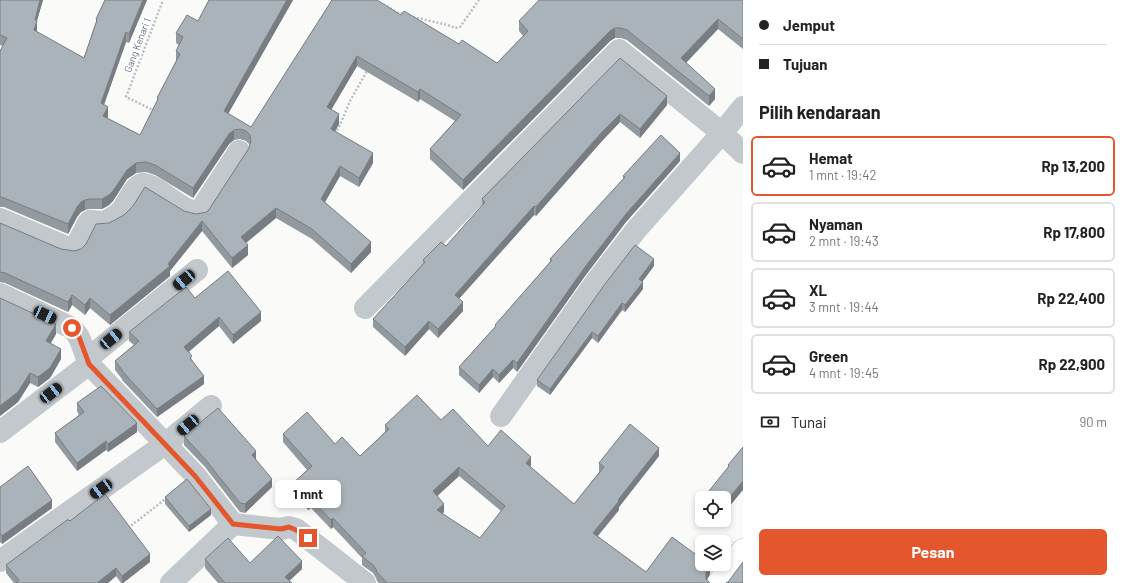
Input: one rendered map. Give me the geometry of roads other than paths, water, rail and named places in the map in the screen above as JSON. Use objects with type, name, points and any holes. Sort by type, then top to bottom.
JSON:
[{"type":"street","points":[[365,308],[619,50],[722,133],[743,153]]},
{"type":"street","points":[[501,416],[595,283],[636,230],[722,133],[743,107]]},
{"type":"street","points":[[0,219],[66,247],[75,248],[88,223],[107,221],[122,211],[137,186],[142,184],[148,185],[190,211],[197,212],[200,210],[239,151]]},
{"type":"street","points":[[0,432],[88,362],[197,270]]},
{"type":"street","points":[[0,294],[72,328],[79,337],[88,362],[195,476],[233,524],[281,529],[289,527],[296,530],[366,583]]},
{"type":"street","points":[[0,561],[165,444],[211,406]]},
{"type":"street","points":[[171,583],[233,524]]},
{"type":"street","points":[[718,583],[743,550]]}]
